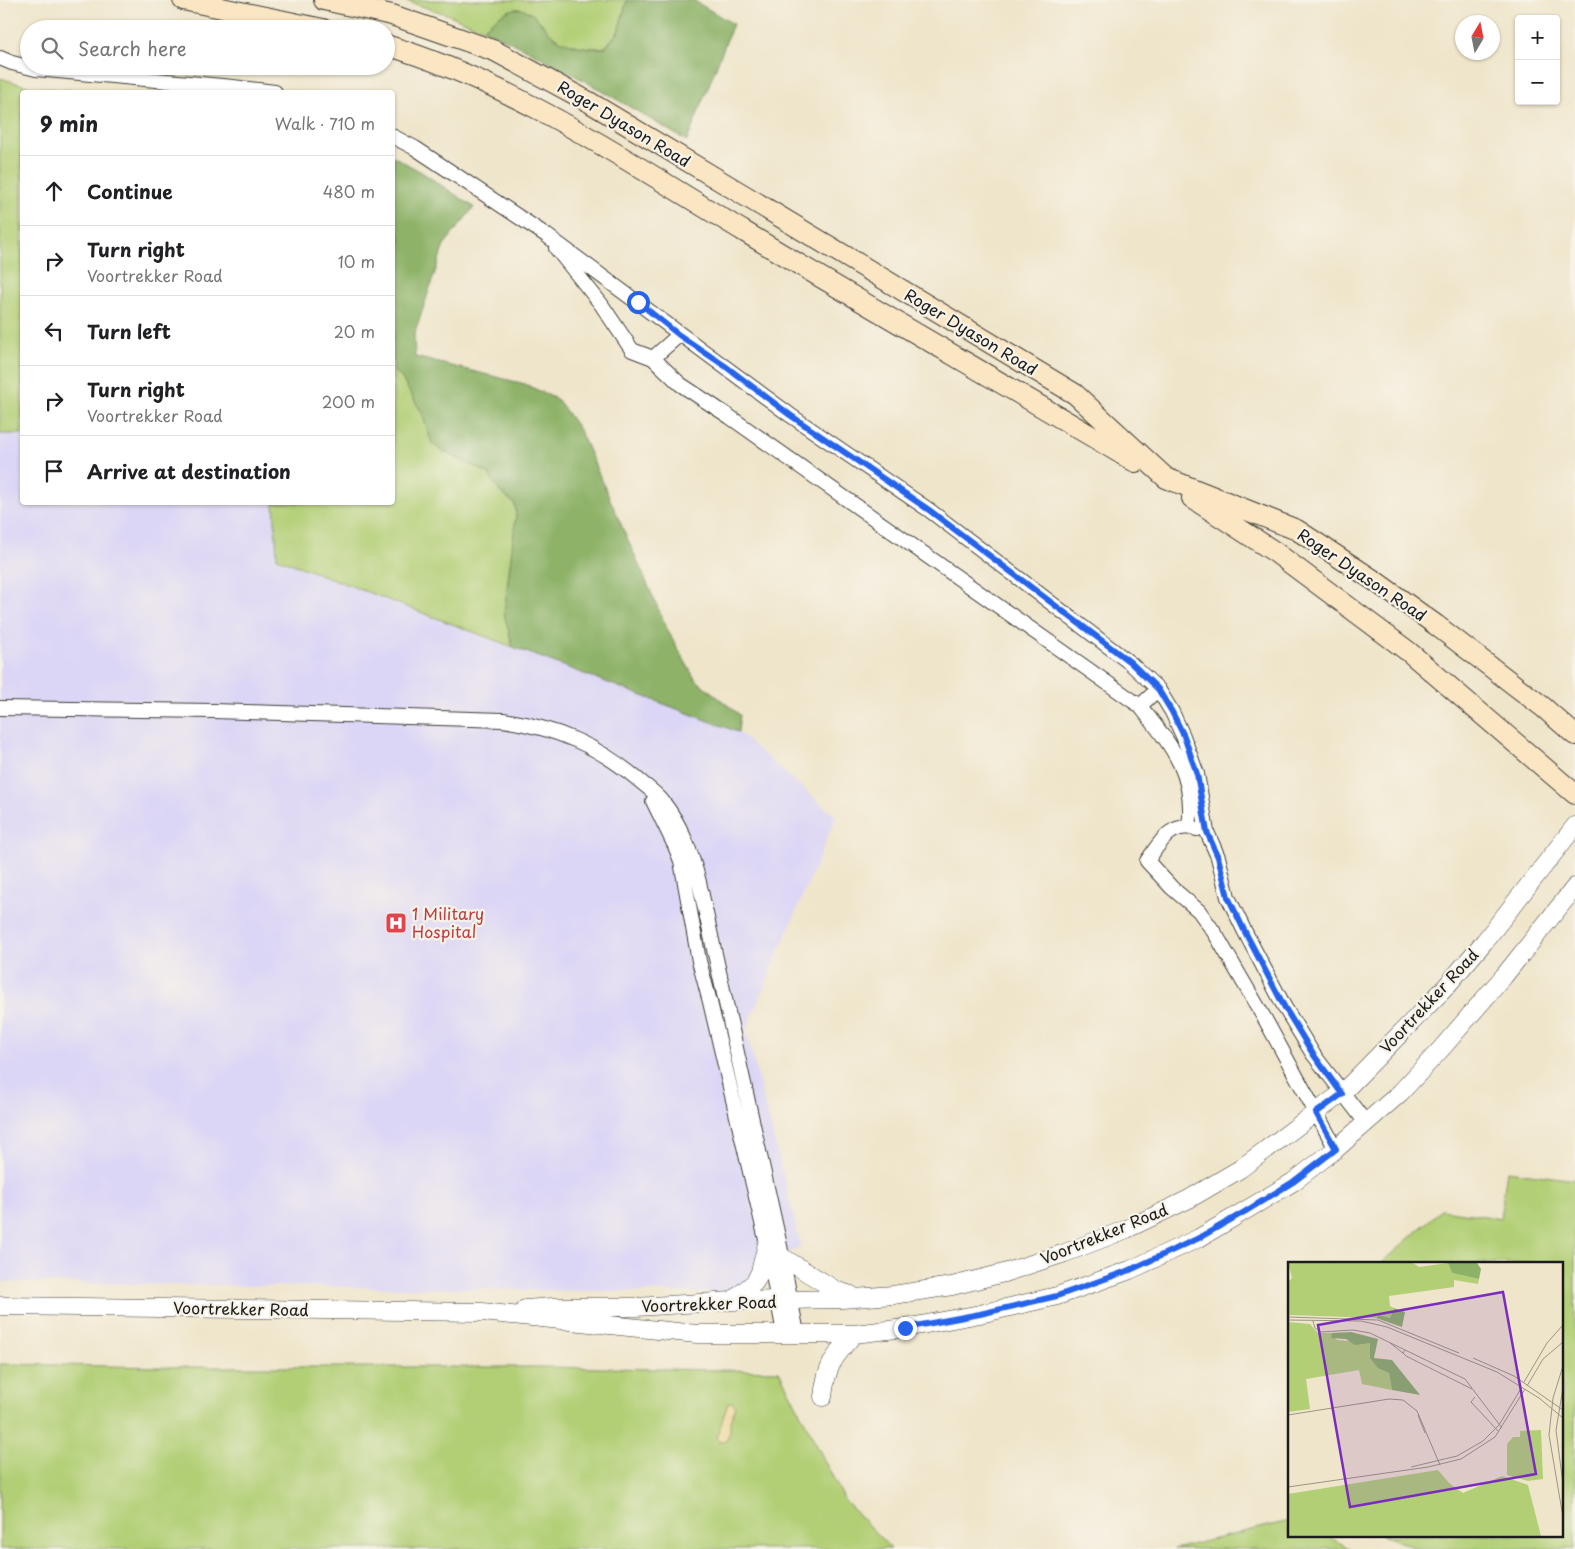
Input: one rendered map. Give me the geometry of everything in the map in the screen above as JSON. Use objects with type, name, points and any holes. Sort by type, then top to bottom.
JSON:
[{"type":"main road","points":[[183,0],[280,20]]},
{"type":"main road","name":"Roger Dyason Road","points":[[324,0],[392,15],[495,51],[590,102],[1075,394],[1166,478],[1297,530],[1375,580],[1543,707],[1575,734]]},
{"type":"main road","name":"Roger Dyason Road","points":[[395,47],[422,55],[472,76],[566,124],[1159,476],[1275,552],[1409,652],[1575,794]]},
{"type":"main road","points":[[1543,707],[1575,722]]},
{"type":"street","points":[[0,58],[20,65]]},
{"type":"street","points":[[102,75],[258,90]]},
{"type":"street","points":[[395,138],[415,148],[546,235],[638,302],[679,335],[725,366],[790,415],[929,510],[1130,662],[1158,689],[1184,736],[1194,766],[1207,832],[1218,857],[1228,897],[1285,1008],[1313,1054],[1366,1123]]},
{"type":"street","points":[[546,235],[601,304],[632,350],[653,358],[664,371],[686,390],[730,417],[1140,706],[1172,746],[1180,762],[1190,801],[1188,827]]},
{"type":"street","points":[[653,358],[679,335]]},
{"type":"street","points":[[1140,706],[1158,689]]},
{"type":"street","points":[[0,708],[212,711],[503,720],[531,724],[557,732],[608,757],[662,801],[677,822],[698,876],[782,1257],[784,1301]]},
{"type":"street","points":[[644,785],[668,829],[681,861],[698,961],[767,1244],[784,1301],[791,1333]]},
{"type":"street","name":"Voortrekker Road","points":[[482,1312],[553,1306],[636,1307],[732,1301],[784,1301],[893,1295],[952,1286],[1004,1273],[1065,1253],[1118,1232],[1189,1199],[1240,1170],[1342,1094],[1444,989],[1484,942],[1575,826]]},
{"type":"street","points":[[1207,832],[1188,827],[1172,831],[1147,861],[1172,888],[1199,911],[1216,936],[1266,1021],[1336,1149]]},
{"type":"street","name":"Voortrekker Road","points":[[0,1306],[482,1312],[697,1334],[854,1334],[905,1328],[1009,1308],[1057,1296],[1130,1270],[1199,1238],[1293,1182],[1336,1149],[1400,1093],[1441,1050],[1504,976],[1575,887]]},
{"type":"street","points":[[732,1301],[755,1282],[760,1272],[767,1244]]},
{"type":"street","points":[[782,1257],[837,1291],[860,1297]]},
{"type":"street","points":[[823,1397],[828,1368],[854,1334]]},
{"type":"shaded area","name":"1 Military Hospital","points":[[0,434],[20,434],[20,505],[274,505],[277,559],[738,732],[836,817],[746,1030],[801,1245],[734,1293],[0,1282]]},
{"type":"green space","points":[[403,0],[627,0],[618,32],[605,47],[594,48],[561,41],[533,15],[522,9],[507,12],[483,29],[449,15]]},
{"type":"green space","points":[[627,0],[693,0],[733,24],[687,141],[561,68],[483,29],[507,12],[522,9],[533,15],[561,41],[587,48],[605,48],[618,32]]},
{"type":"green space","points":[[0,78],[30,87],[66,90],[20,90],[20,434],[0,434]]},
{"type":"green space","points":[[395,157],[423,173],[474,207],[444,245],[414,336],[415,357],[525,384],[558,400],[580,431],[668,631],[695,679],[740,715],[738,732],[513,647],[504,614],[516,515],[515,504],[500,492],[488,473],[442,451],[432,444],[422,413],[401,377],[395,372],[395,255],[400,240],[396,229]]},
{"type":"green space","points":[[395,228],[400,240],[395,255]]},
{"type":"green space","points":[[395,372],[401,377],[422,413],[433,444],[442,451],[488,473],[500,492],[515,504],[516,515],[504,614],[513,647],[277,558],[274,505],[395,505]]},
{"type":"green space","points":[[1507,1171],[1575,1180],[1575,1549],[1419,1549],[1385,1536],[1562,1536],[1562,1262],[1382,1262],[1441,1210],[1500,1218]]},
{"type":"green space","points":[[0,1364],[160,1367],[541,1367],[779,1371],[845,1501],[891,1549],[0,1549]]},
{"type":"green space","points":[[1288,1521],[1288,1536],[1327,1536],[1351,1549],[1174,1549]]},
{"type":"sand","points":[[732,1402],[735,1406],[730,1422],[730,1432],[726,1440],[719,1442],[717,1439],[728,1403]]},
{"type":"place","name":"1 Military Hospital","points":[[396,923]]},
{"type":"route","points":[[638,302],[679,335],[725,366],[790,415],[929,510],[1130,662],[1158,689],[1184,736],[1197,774],[1207,832],[1218,857],[1228,897],[1285,1008],[1313,1054],[1342,1094],[1316,1113],[1336,1149],[1293,1182],[1199,1238],[1130,1270],[1057,1296],[980,1314],[905,1328]]}]
